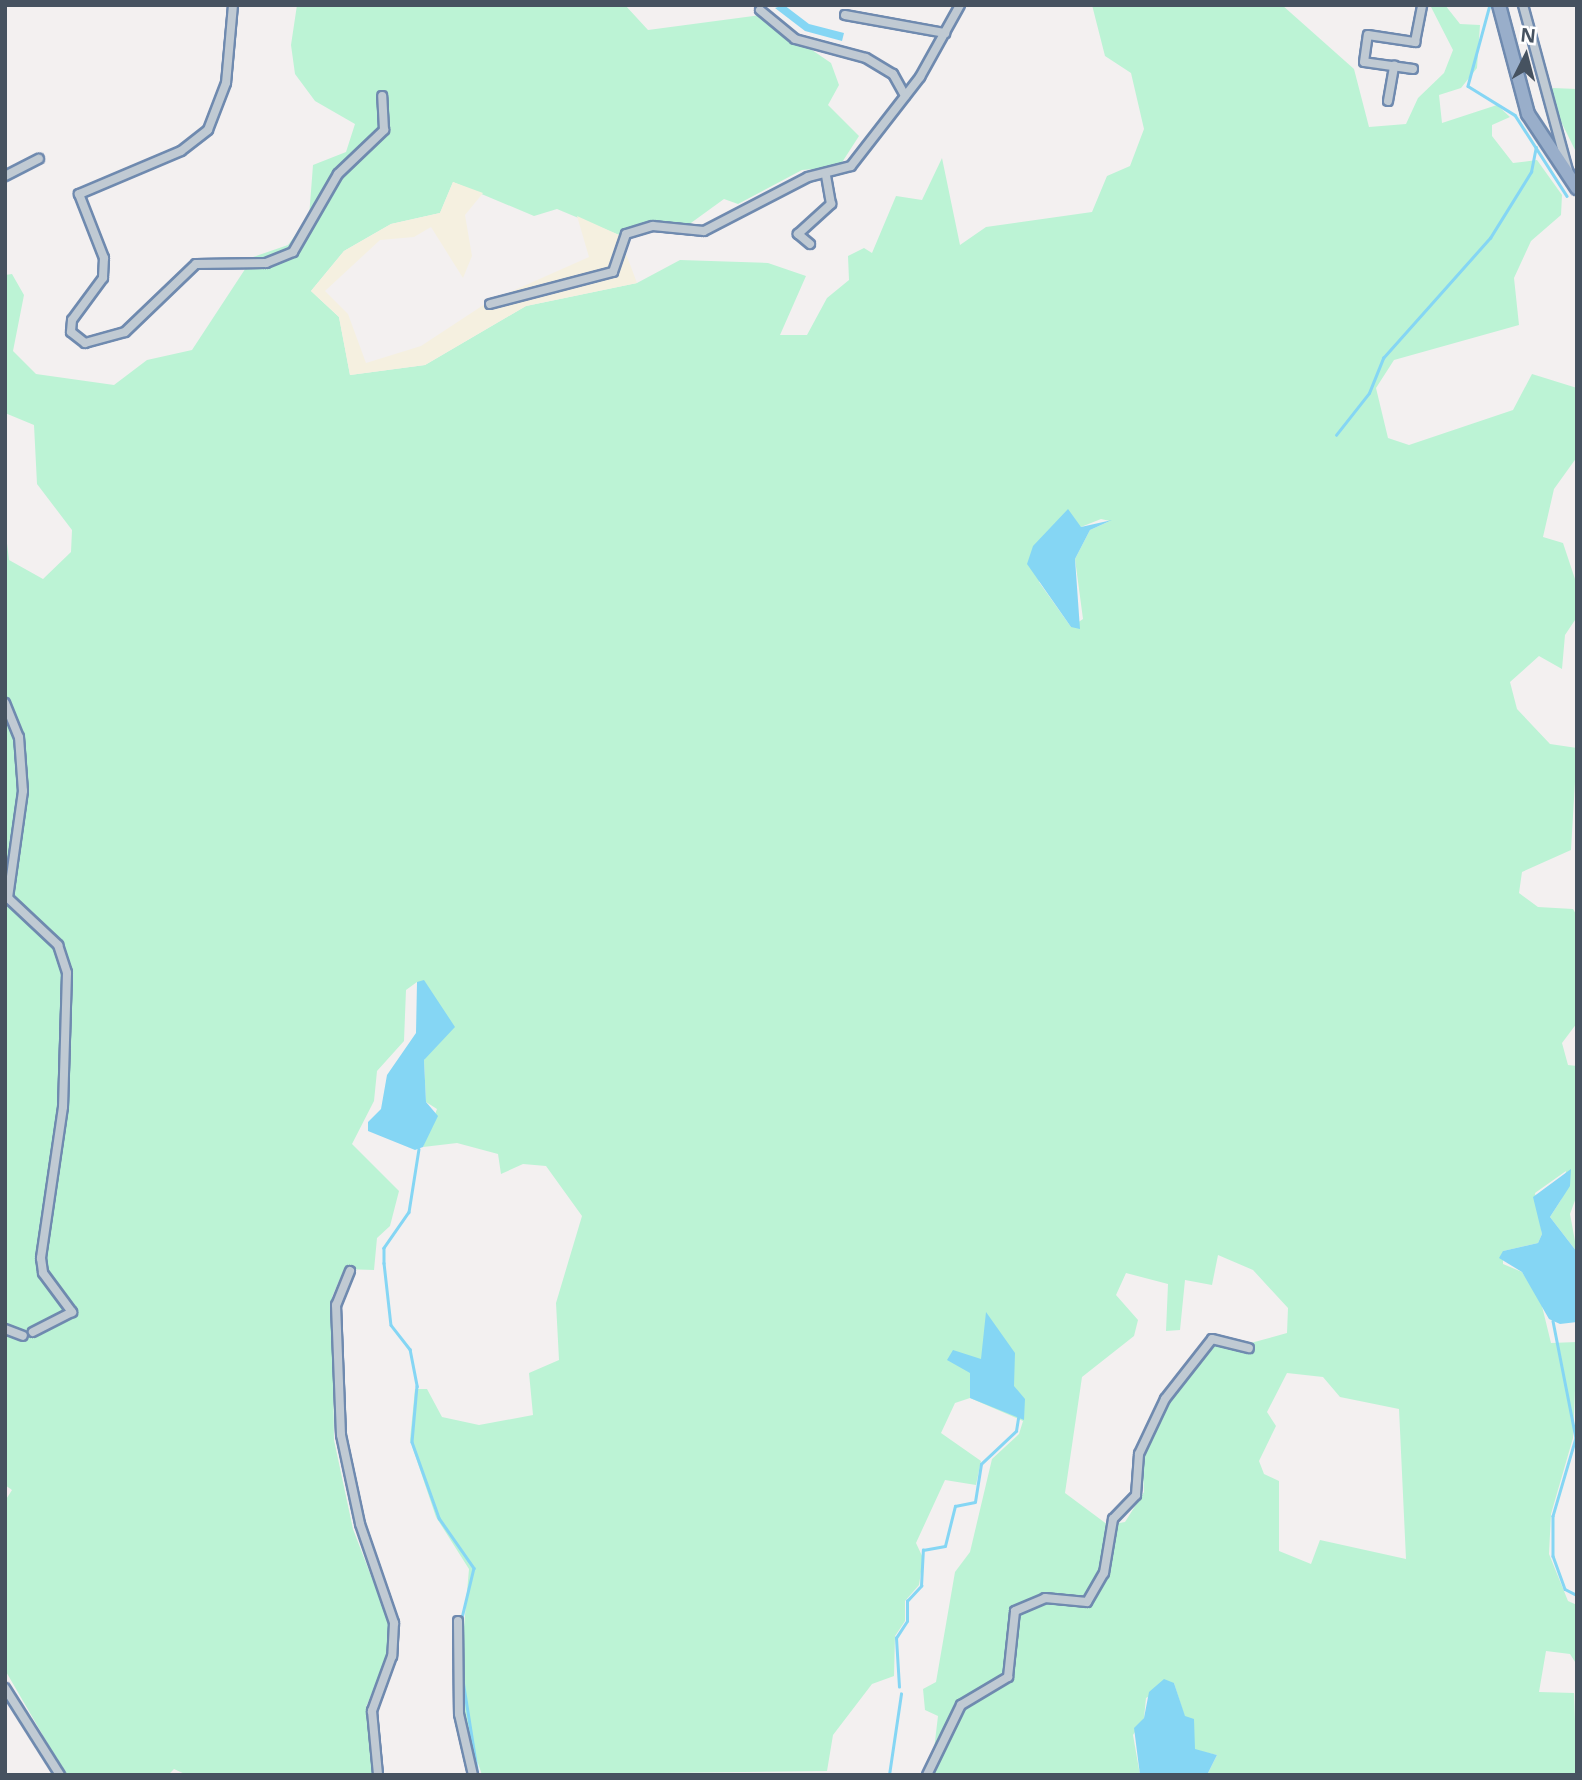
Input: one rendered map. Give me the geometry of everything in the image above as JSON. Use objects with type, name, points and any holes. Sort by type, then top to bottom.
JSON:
[{"type":"highway","points":[[1499,5],[1528,114],[1573,182]]},
{"type":"street","points":[[233,5],[226,83],[208,130],[181,151],[79,194],[104,265],[97,290],[72,320],[71,332],[85,343],[125,332],[196,264],[265,263],[293,252],[338,174],[384,130],[382,96]]},
{"type":"street","points":[[490,304],[613,272],[626,234],[653,226],[704,231],[808,177],[826,176],[851,166],[905,96],[960,5]]},
{"type":"street","points":[[1413,69],[1364,62],[1368,35],[1415,42],[1422,5]]},
{"type":"street","points":[[1523,5],[1573,182]]},
{"type":"street","points":[[760,10],[795,39],[866,58],[892,74],[905,96]]},
{"type":"street","points":[[845,15],[945,33]]},
{"type":"street","points":[[1388,101],[1394,66]]},
{"type":"street","points":[[5,176],[39,159]]},
{"type":"street","points":[[810,244],[798,234],[831,204],[826,176]]},
{"type":"street","points":[[5,703],[19,737],[23,791],[8,898],[58,945],[67,972],[63,1107],[41,1258],[43,1273],[72,1312],[33,1332]]},
{"type":"street","points":[[350,1271],[336,1305],[341,1435],[360,1524],[394,1623],[392,1656],[372,1711],[378,1775]]},
{"type":"street","points":[[5,1329],[23,1336]]},
{"type":"street","points":[[927,1775],[961,1705],[1008,1677],[1016,1611],[1045,1598],[1087,1602],[1104,1573],[1113,1519],[1136,1495],[1139,1454],[1165,1399],[1212,1339],[1249,1348]]},
{"type":"street","points":[[458,1621],[459,1714],[472,1775]]},
{"type":"street","points":[[5,1688],[60,1775]]},
{"type":"green space","points":[[297,5],[625,5],[648,30],[761,15],[831,63],[839,85],[828,105],[859,136],[839,167],[802,170],[738,204],[724,199],[684,228],[648,223],[619,235],[557,209],[534,216],[453,182],[440,213],[391,224],[344,251],[311,291],[339,317],[350,375],[425,365],[526,306],[637,283],[680,260],[768,263],[806,276],[780,335],[807,335],[827,298],[849,280],[848,256],[864,248],[872,253],[896,196],[922,200],[942,158],[960,245],[986,227],[1092,212],[1107,176],[1130,166],[1144,129],[1131,73],[1105,56],[1092,5],[1282,5],[1354,69],[1369,127],[1406,124],[1418,98],[1444,73],[1453,50],[1430,5],[1445,5],[1460,24],[1480,25],[1477,68],[1461,88],[1439,95],[1442,123],[1497,105],[1510,117],[1492,125],[1492,136],[1513,163],[1537,160],[1562,195],[1561,215],[1531,241],[1514,278],[1519,325],[1394,360],[1376,388],[1388,438],[1409,445],[1513,410],[1532,374],[1577,388],[1577,457],[1554,489],[1543,537],[1563,543],[1577,585],[1577,617],[1565,635],[1562,669],[1539,656],[1510,682],[1517,709],[1550,744],[1577,748],[1571,850],[1522,872],[1519,893],[1538,907],[1573,909],[1577,916],[1577,1023],[1562,1043],[1568,1065],[1577,1066],[1577,1195],[1570,1214],[1577,1252],[1550,1217],[1561,1200],[1566,1171],[1535,1193],[1542,1234],[1538,1243],[1503,1251],[1503,1264],[1522,1272],[1541,1302],[1551,1343],[1577,1342],[1573,1438],[1551,1514],[1549,1554],[1568,1601],[1577,1605],[1577,1665],[1570,1654],[1546,1651],[1539,1692],[1574,1693],[1577,1775],[1207,1775],[1217,1755],[1195,1750],[1174,1683],[1146,1698],[1144,1718],[1133,1735],[1140,1775],[931,1775],[938,1716],[925,1710],[923,1689],[936,1682],[955,1572],[970,1552],[992,1459],[1019,1434],[1023,1421],[970,1398],[955,1403],[941,1433],[981,1461],[976,1485],[945,1480],[916,1543],[923,1558],[919,1585],[905,1601],[905,1621],[895,1636],[894,1676],[872,1684],[833,1735],[827,1771],[482,1775],[465,1725],[460,1673],[469,1569],[436,1517],[410,1440],[415,1389],[427,1389],[442,1417],[479,1425],[533,1415],[529,1373],[559,1360],[556,1303],[582,1216],[546,1166],[523,1164],[501,1174],[498,1154],[457,1143],[423,1147],[437,1109],[426,1102],[424,1060],[447,1022],[417,982],[406,990],[404,1041],[377,1071],[374,1101],[352,1144],[399,1191],[390,1226],[377,1238],[374,1270],[344,1269],[332,1297],[334,1440],[353,1529],[389,1623],[388,1654],[366,1707],[373,1775],[187,1775],[174,1769],[168,1775],[66,1775],[5,1670],[5,1501],[12,1490],[5,1485],[5,527],[9,560],[43,579],[71,552],[72,530],[37,484],[34,425],[5,413],[5,275],[12,274],[24,295],[13,351],[36,374],[114,385],[147,360],[192,350],[253,257],[288,245],[309,217],[313,165],[346,152],[355,124],[315,101],[295,74],[291,45]],"holes":[[[1101,519],[1110,521],[1090,530],[1075,559],[1083,619],[1071,627],[1039,582],[1072,522],[1081,527]],[[1218,1255],[1253,1270],[1288,1308],[1287,1333],[1247,1344],[1219,1337],[1168,1403],[1142,1456],[1144,1492],[1125,1522],[1108,1525],[1065,1493],[1082,1377],[1134,1336],[1138,1320],[1116,1295],[1126,1273],[1168,1284],[1166,1331],[1180,1330],[1185,1280],[1212,1285]],[[1287,1373],[1323,1377],[1340,1397],[1399,1409],[1406,1559],[1320,1540],[1311,1564],[1279,1551],[1279,1481],[1264,1474],[1259,1461],[1276,1426],[1267,1412]]]},
{"type":"green space","points":[[1553,88],[1577,89],[1577,154],[1547,93]]},
{"type":"sand","points":[[453,182],[483,193],[465,215],[472,256],[463,278],[431,227],[414,237],[380,240],[325,291],[348,314],[366,363],[421,346],[488,302],[589,257],[577,216],[619,235],[637,283],[526,306],[425,365],[350,375],[339,317],[311,291],[344,251],[391,224],[440,213]]},
{"type":"water","points":[[784,5],[809,24],[844,33],[842,41],[805,31],[775,8]]},
{"type":"water","points":[[1068,509],[1081,527],[1112,520],[1090,530],[1075,559],[1080,629],[1071,627],[1027,564],[1033,546]]},
{"type":"water","points":[[424,980],[455,1027],[424,1060],[426,1102],[438,1116],[423,1147],[415,1150],[368,1131],[368,1122],[381,1109],[387,1075],[416,1033],[417,982]]},
{"type":"water","points":[[1571,1169],[1570,1186],[1550,1217],[1577,1252],[1577,1322],[1560,1324],[1549,1319],[1522,1272],[1499,1258],[1503,1251],[1538,1243],[1542,1234],[1533,1197]]},
{"type":"water","points":[[986,1312],[1015,1353],[1014,1386],[1025,1399],[1024,1420],[970,1398],[970,1373],[947,1360],[953,1350],[981,1359]]},
{"type":"water","points":[[1164,1679],[1174,1683],[1185,1716],[1194,1719],[1195,1749],[1217,1755],[1207,1775],[1140,1775],[1134,1728],[1144,1718],[1149,1692]]},
{"type":"waterway","points":[[1490,5],[1468,86],[1515,115],[1567,196]]},
{"type":"waterway","points":[[1336,435],[1369,393],[1383,358],[1490,238],[1531,172],[1536,147]]},
{"type":"waterway","points":[[419,1149],[409,1212],[384,1248],[384,1263],[391,1325],[410,1349],[417,1386],[412,1442],[439,1518],[474,1568],[462,1618],[462,1674],[478,1775]]},
{"type":"waterway","points":[[1553,1321],[1576,1438],[1553,1516],[1553,1556],[1565,1589],[1577,1595]]},
{"type":"waterway","points":[[899,1687],[896,1638],[907,1621],[907,1601],[921,1586],[923,1550],[945,1546],[955,1506],[975,1502],[981,1464],[1016,1431],[1018,1418]]},
{"type":"waterway","points":[[889,1775],[901,1694]]}]
